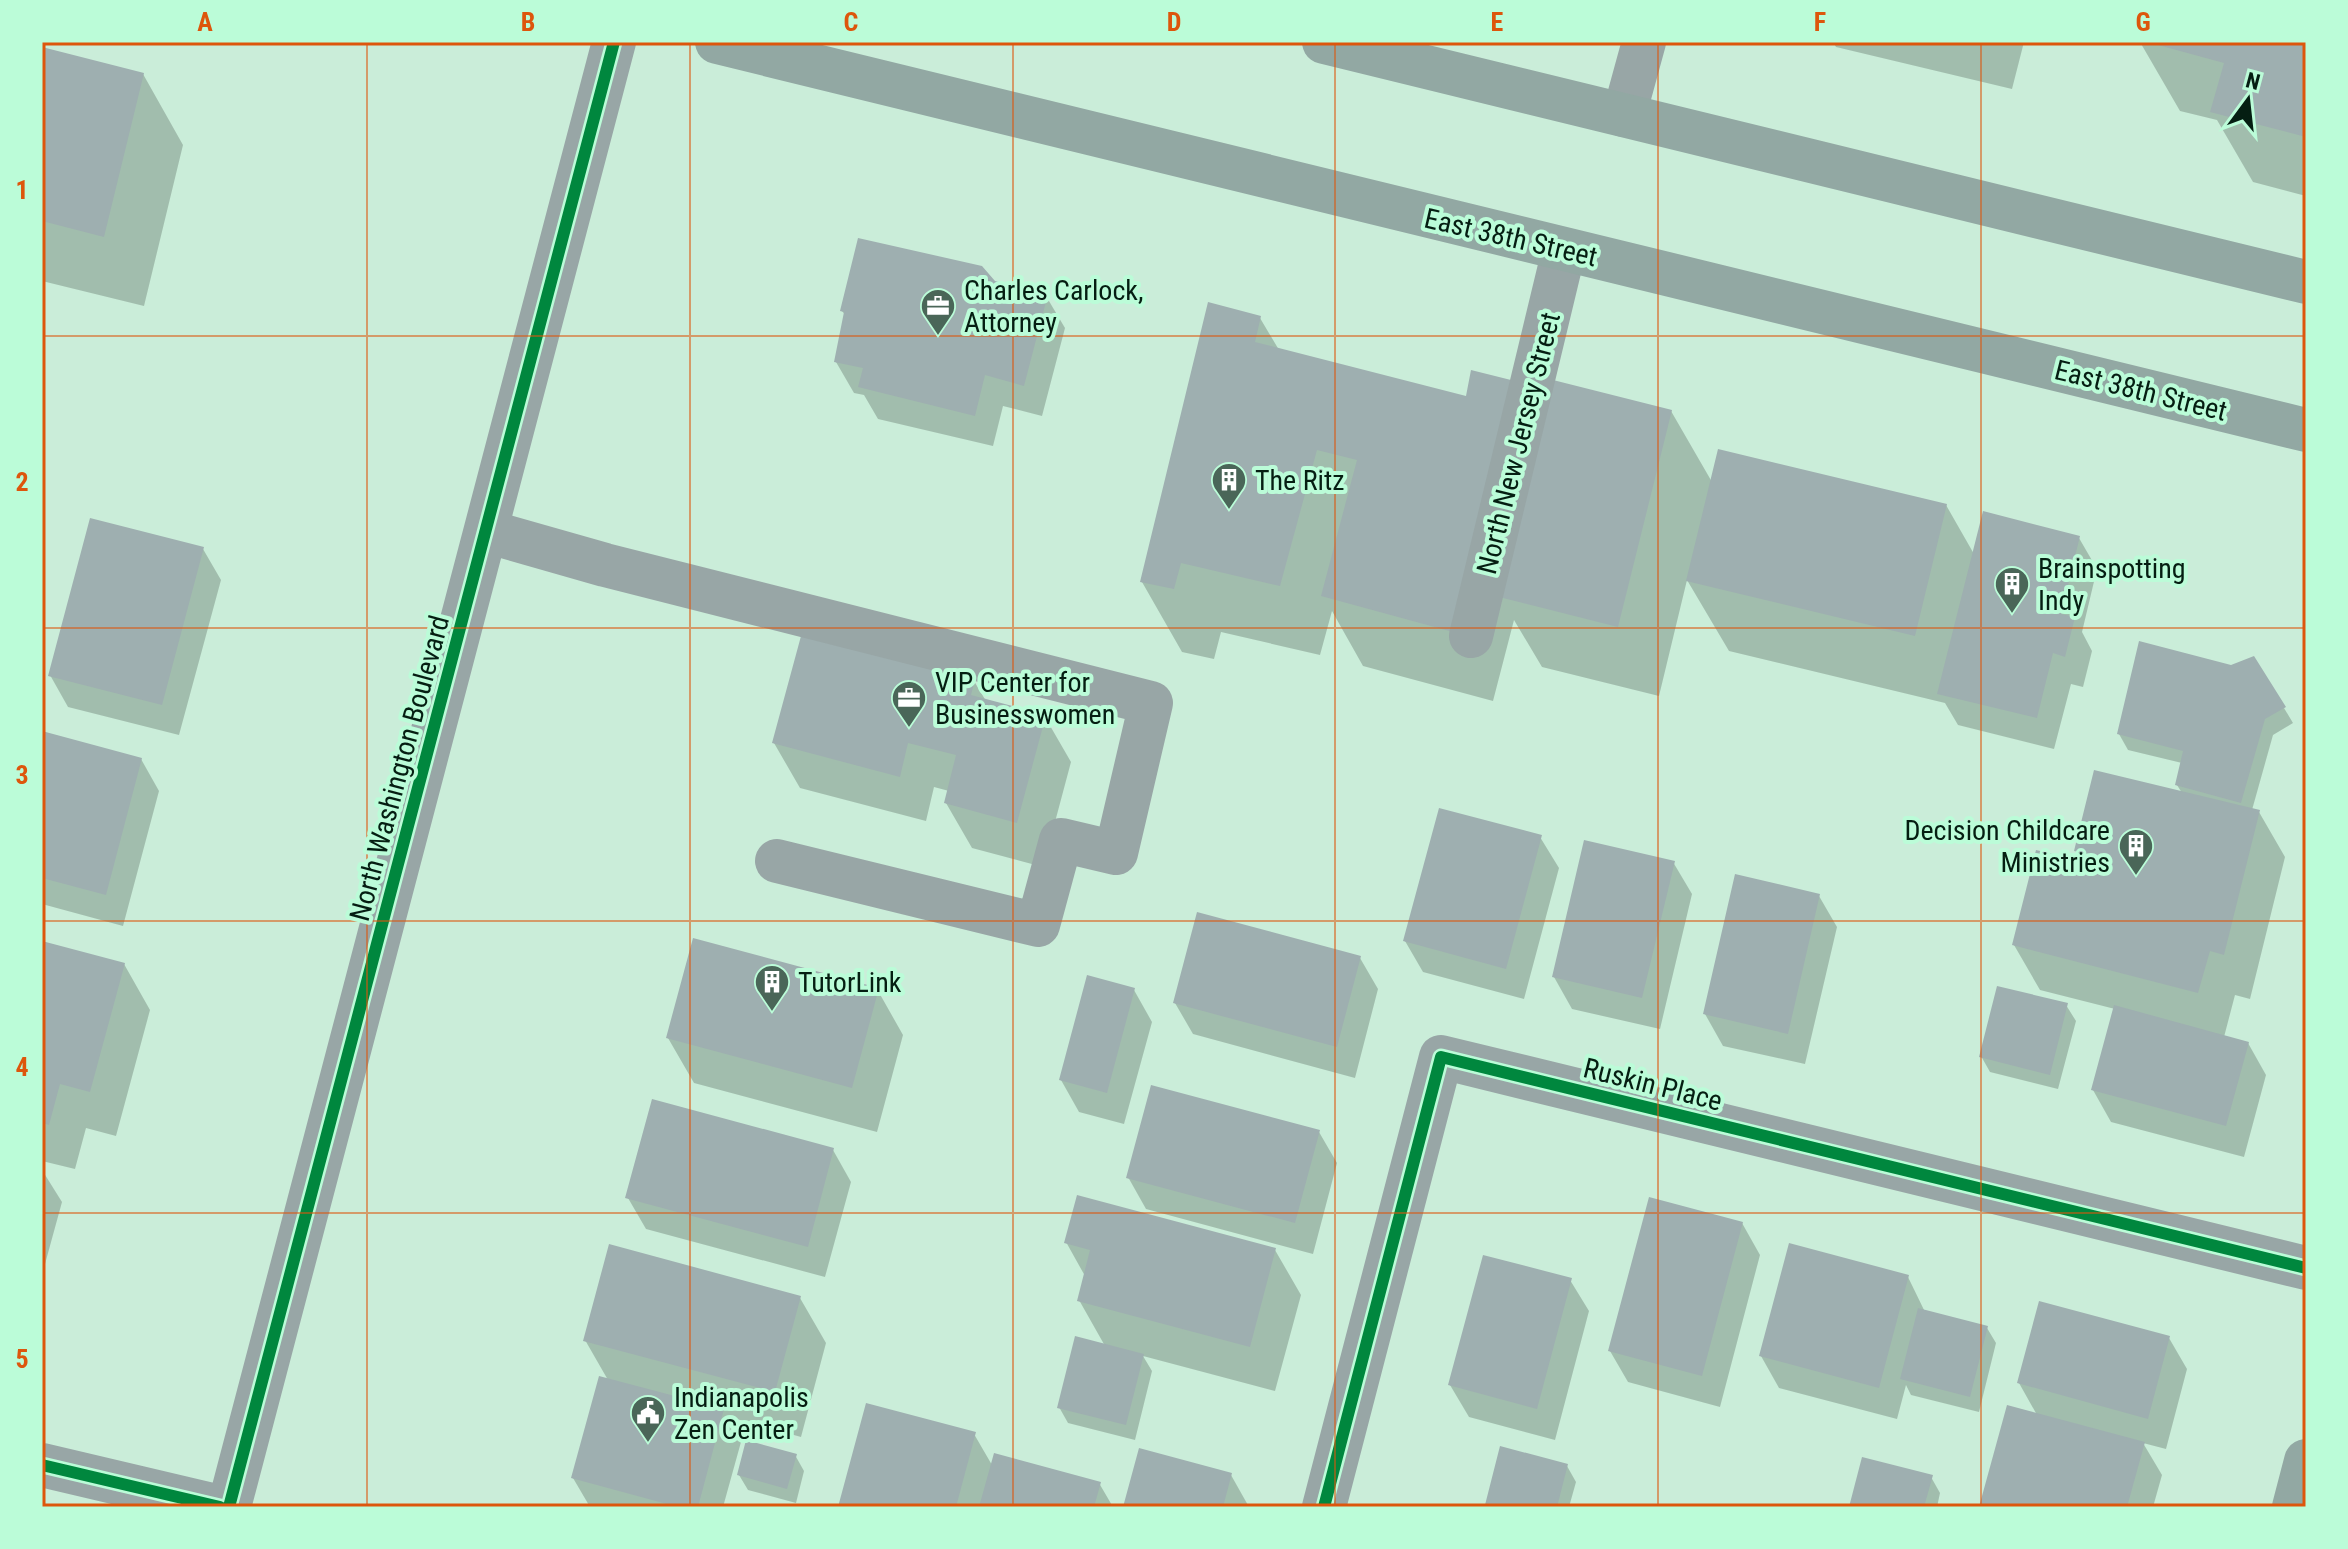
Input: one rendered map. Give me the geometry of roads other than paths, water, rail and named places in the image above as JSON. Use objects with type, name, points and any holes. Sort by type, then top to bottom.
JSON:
[{"type":"main road","name":"East 38th Street","points":[[717,42],[2306,430]]},
{"type":"main road","points":[[1324,42],[2306,282]]},
{"type":"main road","points":[[2294,1507],[2306,1461]]},
{"type":"street","name":"North Washington Boulevard","points":[[229,1507],[614,42]]},
{"type":"street","points":[[1624,115],[1644,42]]},
{"type":"street","name":"North New Jersey Street","points":[[1471,636],[1564,250]]},
{"type":"street","points":[[486,531],[605,565],[1151,703],[1116,853],[1061,840],[1038,925],[777,861]]},
{"type":"street","name":"Ruskin Place","points":[[1324,1507],[1441,1057],[2306,1268]]},
{"type":"street","points":[[42,1465],[220,1507]]},
{"type":"place","name":"Charles Carlock, Attorney","points":[[938,337]]},
{"type":"place","name":"The Ritz","points":[[1229,511]]},
{"type":"place","name":"Brainspotting Indy","points":[[2012,615]]},
{"type":"place","name":"VIP Center for Businesswomen","points":[[909,729]]},
{"type":"place","name":"Decision Childcare Ministries","points":[[2136,877]]},
{"type":"place","name":"TutorLink","points":[[772,1013]]},
{"type":"place","name":"Indianapolis Zen Center","points":[[648,1444]]}]
